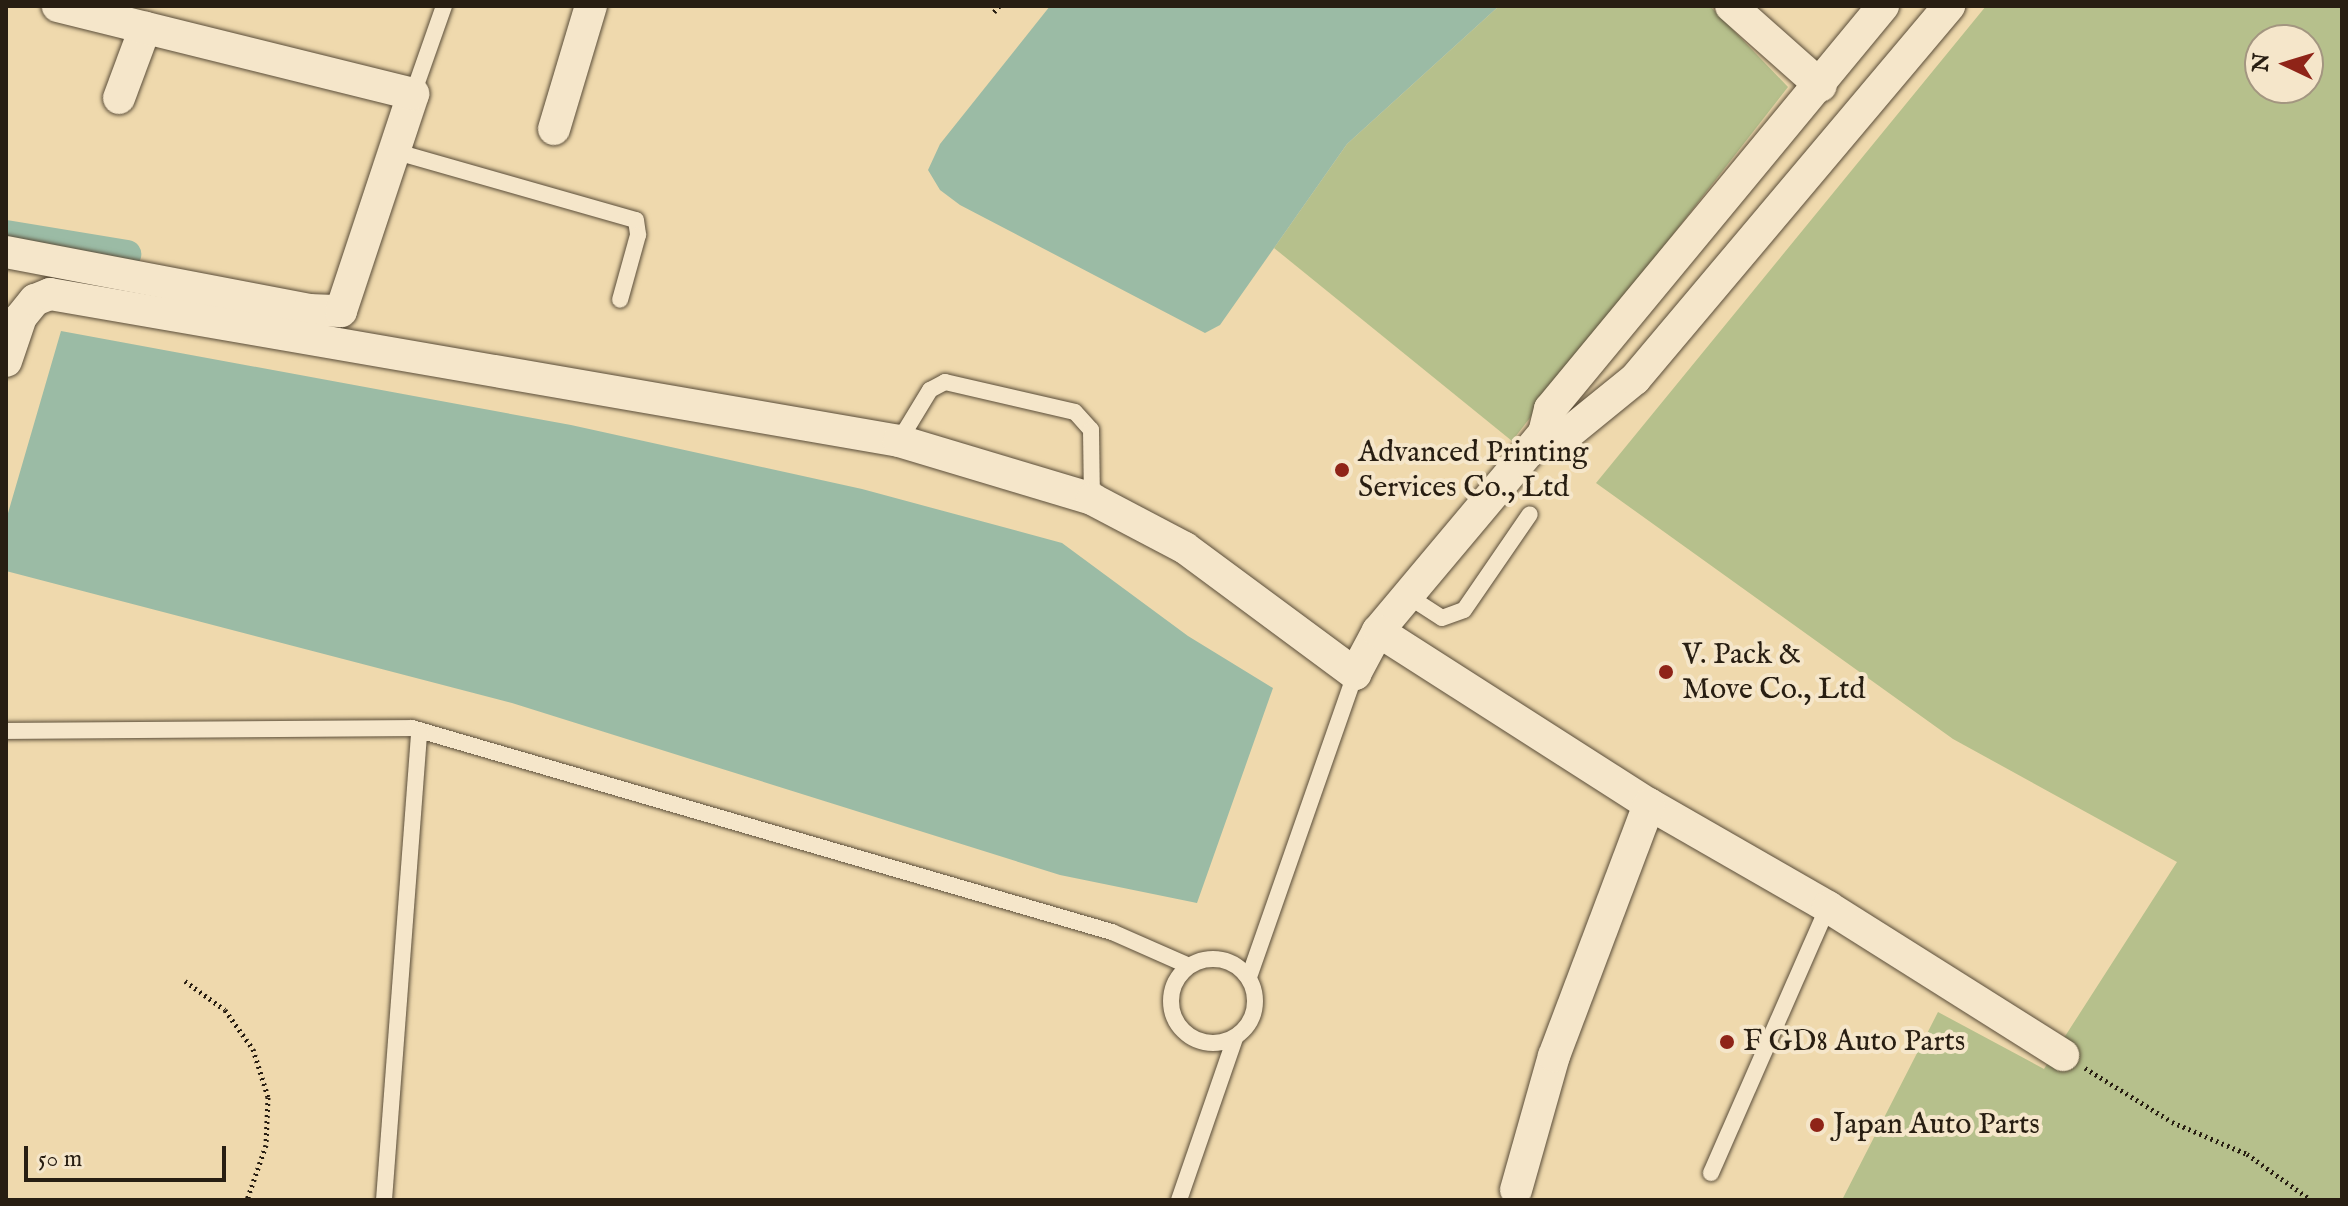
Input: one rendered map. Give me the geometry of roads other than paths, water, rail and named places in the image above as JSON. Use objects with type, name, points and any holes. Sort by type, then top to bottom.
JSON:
[{"type":"street","points":[[554,129],[591,6]]},
{"type":"street","points":[[1731,6],[1821,86]]},
{"type":"street","points":[[6,361],[21,317],[35,300],[50,294],[899,441],[1092,499],[1185,548],[1355,674],[1378,631],[1544,433],[1550,409],[1821,86],[1883,6]]},
{"type":"street","points":[[1544,433],[1566,435],[1635,379],[1949,6]]},
{"type":"street","points":[[6,252],[309,310],[341,311],[397,152],[413,94],[66,7]]},
{"type":"street","points":[[119,98],[145,28]]},
{"type":"street","points":[[1378,631],[1649,804],[1828,907],[2063,1055]]},
{"type":"street","points":[[1516,1190],[1554,1056],[1649,804]]},
{"type":"lane","points":[[413,94],[444,6]]},
{"type":"lane","points":[[397,152],[636,220],[638,235],[620,300]]},
{"type":"lane","points":[[899,441],[930,390],[945,382],[1075,412],[1091,430],[1092,499]]},
{"type":"lane","points":[[1408,596],[1442,618],[1464,610],[1530,514]]},
{"type":"lane","points":[[1249,977],[1355,674]]},
{"type":"lane","points":[[6,731],[419,730],[1097,928],[1189,966]]},
{"type":"lane","points":[[384,1200],[419,730]]},
{"type":"lane","points":[[1711,1173],[1828,907]]},
{"type":"lane","points":[[1179,1200],[1235,1038],[1253,1016],[1255,989],[1240,967],[1214,957],[1189,966],[1173,987],[1170,1002],[1181,1029],[1206,1043],[1235,1038]]},
{"type":"waterway","points":[[6,234],[127,254]]},
{"type":"place","name":"Advanced Printing Services Co., Ltd","points":[[1342,470]]},
{"type":"place","name":"V. Pack & Move Co., Ltd","points":[[1666,672]]},
{"type":"place","name":"F GD8 Auto Parts","points":[[1727,1042]]},
{"type":"place","name":"Japan Auto Parts","points":[[1817,1125]]}]
